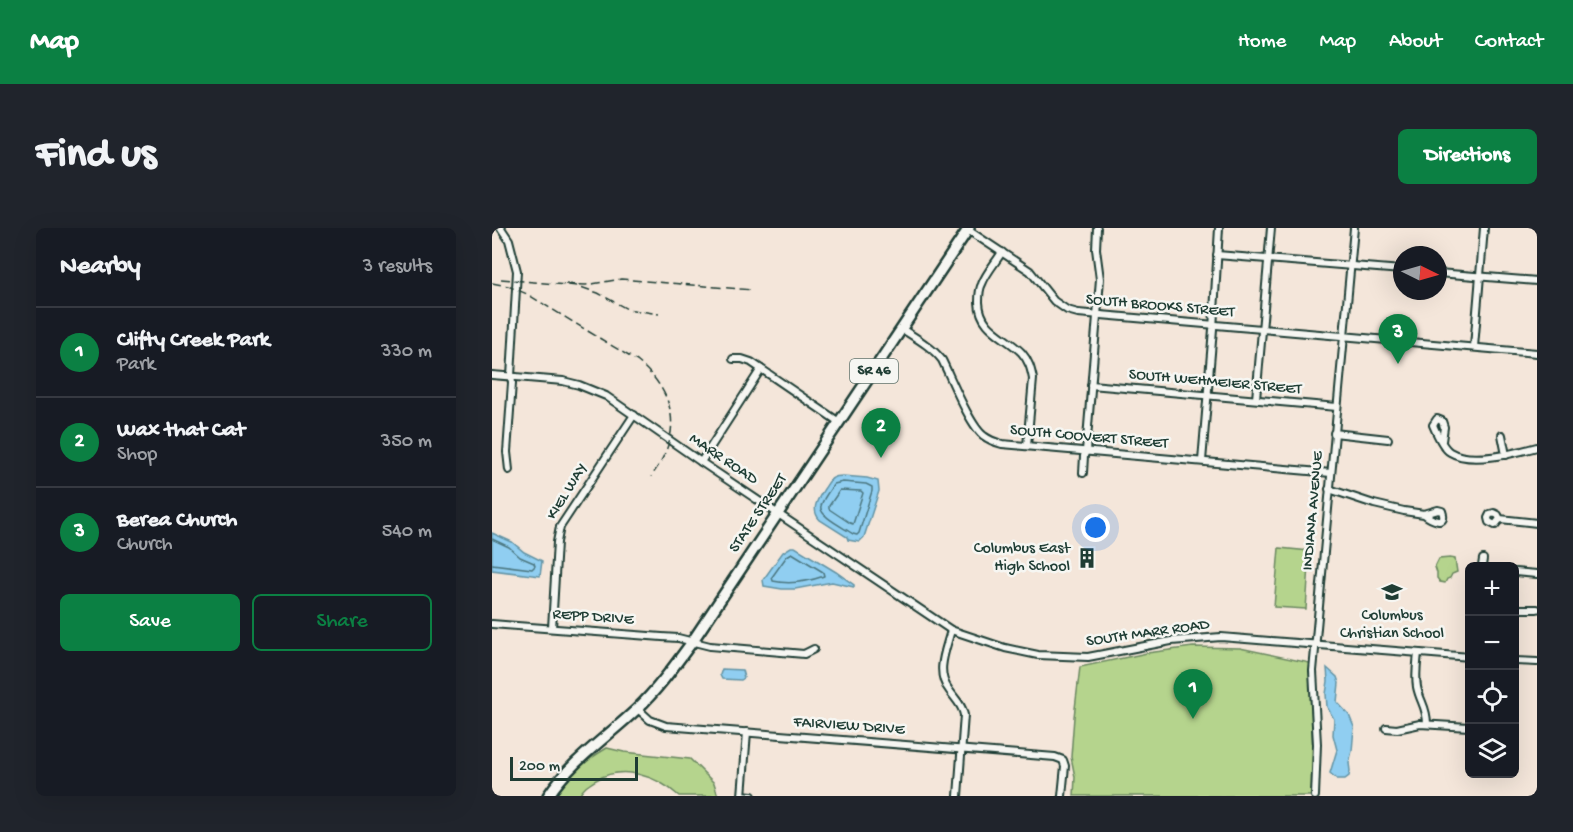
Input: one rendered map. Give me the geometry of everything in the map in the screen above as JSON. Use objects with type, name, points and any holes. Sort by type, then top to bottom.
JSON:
[{"type":"highway","name":"STATE STREET","points":[[548,796],[557,782],[574,764],[638,709],[664,680],[692,642],[969,229]]},
{"type":"street","points":[[501,228],[509,240],[517,271],[507,452],[509,470]]},
{"type":"street","points":[[1083,473],[1100,279],[1096,249],[1097,228]]},
{"type":"street","points":[[1202,461],[1219,228]]},
{"type":"street","points":[[1256,399],[1271,228]]},
{"type":"street","name":"INDIANA AVENUE","points":[[1315,796],[1317,744],[1313,671],[1354,228]]},
{"type":"street","points":[[1474,347],[1484,228]]},
{"type":"street","name":"SOUTH BROOKS STREET","points":[[969,229],[1030,271],[1054,301],[1067,310],[1078,313],[1537,353]]},
{"type":"street","points":[[1002,252],[981,284],[979,306],[986,324],[1021,352],[1032,370],[1027,446]]},
{"type":"street","points":[[1217,255],[1393,269]]},
{"type":"street","points":[[1447,274],[1537,281]]},
{"type":"street","name":"SOUTH COOVERT STREET","points":[[902,329],[931,348],[942,360],[974,425],[983,436],[992,441],[1002,444],[1331,473]]},
{"type":"street","points":[[733,359],[751,362],[839,422]]},
{"type":"street","points":[[701,462],[762,369]]},
{"type":"street","name":"MARR ROAD","points":[[492,375],[563,381],[606,396],[951,630]]},
{"type":"street","name":"SOUTH WEHMEIER STREET","points":[[1091,385],[1337,407]]},
{"type":"street","name":"KIEL WAY","points":[[552,628],[557,542],[560,528],[634,415]]},
{"type":"street","points":[[1334,434],[1388,439]]},
{"type":"street","points":[[1502,435],[1506,455]]},
{"type":"street","points":[[1442,441],[1451,453],[1486,458],[1537,447]]},
{"type":"street","points":[[1329,489],[1404,512],[1424,514]]},
{"type":"street","points":[[1500,519],[1537,523]]},
{"type":"street","points":[[1519,572],[1537,574]]},
{"type":"street","points":[[1519,609],[1537,609]]},
{"type":"street","name":"REPP DRIVE","points":[[492,624],[662,637],[710,645],[804,654],[814,649]]},
{"type":"street","points":[[951,630],[942,662],[942,672],[948,690],[963,709],[958,796]]},
{"type":"street","name":"SOUTH MARR ROAD","points":[[951,630],[1005,648],[1038,655],[1088,657],[1171,641],[1221,637],[1465,657]]},
{"type":"street","points":[[1418,653],[1416,681],[1427,714],[1427,724]]},
{"type":"street","points":[[1519,661],[1537,662]]},
{"type":"street","name":"FAIRVIEW DRIVE","points":[[638,709],[650,720],[661,725],[1055,757],[1063,760],[1065,766],[1062,796]]},
{"type":"street","points":[[1386,728],[1397,729],[1420,724],[1465,727]]},
{"type":"street","points":[[747,732],[742,796],[752,796]]},
{"type":"green space","points":[[1279,548],[1310,551],[1306,609],[1274,607]]},
{"type":"green space","points":[[1439,559],[1455,559],[1457,572],[1452,574],[1445,583],[1440,582],[1435,567]]},
{"type":"green space","points":[[1193,647],[1240,648],[1310,663],[1313,762],[1311,796],[1074,796],[1075,777],[1071,757],[1080,667],[1147,653]]},
{"type":"green space","points":[[607,748],[690,759],[714,783],[718,796],[679,796],[650,778],[639,774],[617,773],[596,780],[579,796],[555,796],[578,769]]},
{"type":"water","points":[[843,476],[878,481],[879,491],[864,537],[859,542],[848,540],[847,537],[820,520],[815,508],[817,500],[829,481]]},
{"type":"water","points":[[492,533],[512,542],[524,552],[542,561],[540,576],[492,570]]},
{"type":"water","points":[[795,547],[836,572],[854,587],[832,582],[795,589],[764,586],[763,580],[783,552]]},
{"type":"water","points":[[1327,668],[1337,677],[1339,683],[1337,702],[1349,715],[1354,727],[1350,771],[1349,776],[1345,779],[1337,779],[1330,773],[1337,750],[1333,735],[1334,719],[1327,707]]},
{"type":"water","points":[[722,669],[742,670],[744,678],[741,680],[722,679],[720,675]]},
{"type":"railway","points":[[501,279],[578,286],[598,293],[627,309],[659,314]]},
{"type":"railway","points":[[565,284],[586,285],[621,279],[753,290]]},
{"type":"railway","points":[[492,283],[508,286],[527,294],[637,361],[655,379],[667,400],[672,423],[667,448],[651,477]]},
{"type":"place","name":"Berea Church","points":[[1398,364]]},
{"type":"place","name":"Wax that Cat","points":[[881,458]]},
{"type":"place","name":"Columbus East High School","points":[[1087,558]]},
{"type":"place","name":"Columbus Christian School","points":[[1392,592]]},
{"type":"place","name":"Clifty Creek Park","points":[[1193,719]]}]
